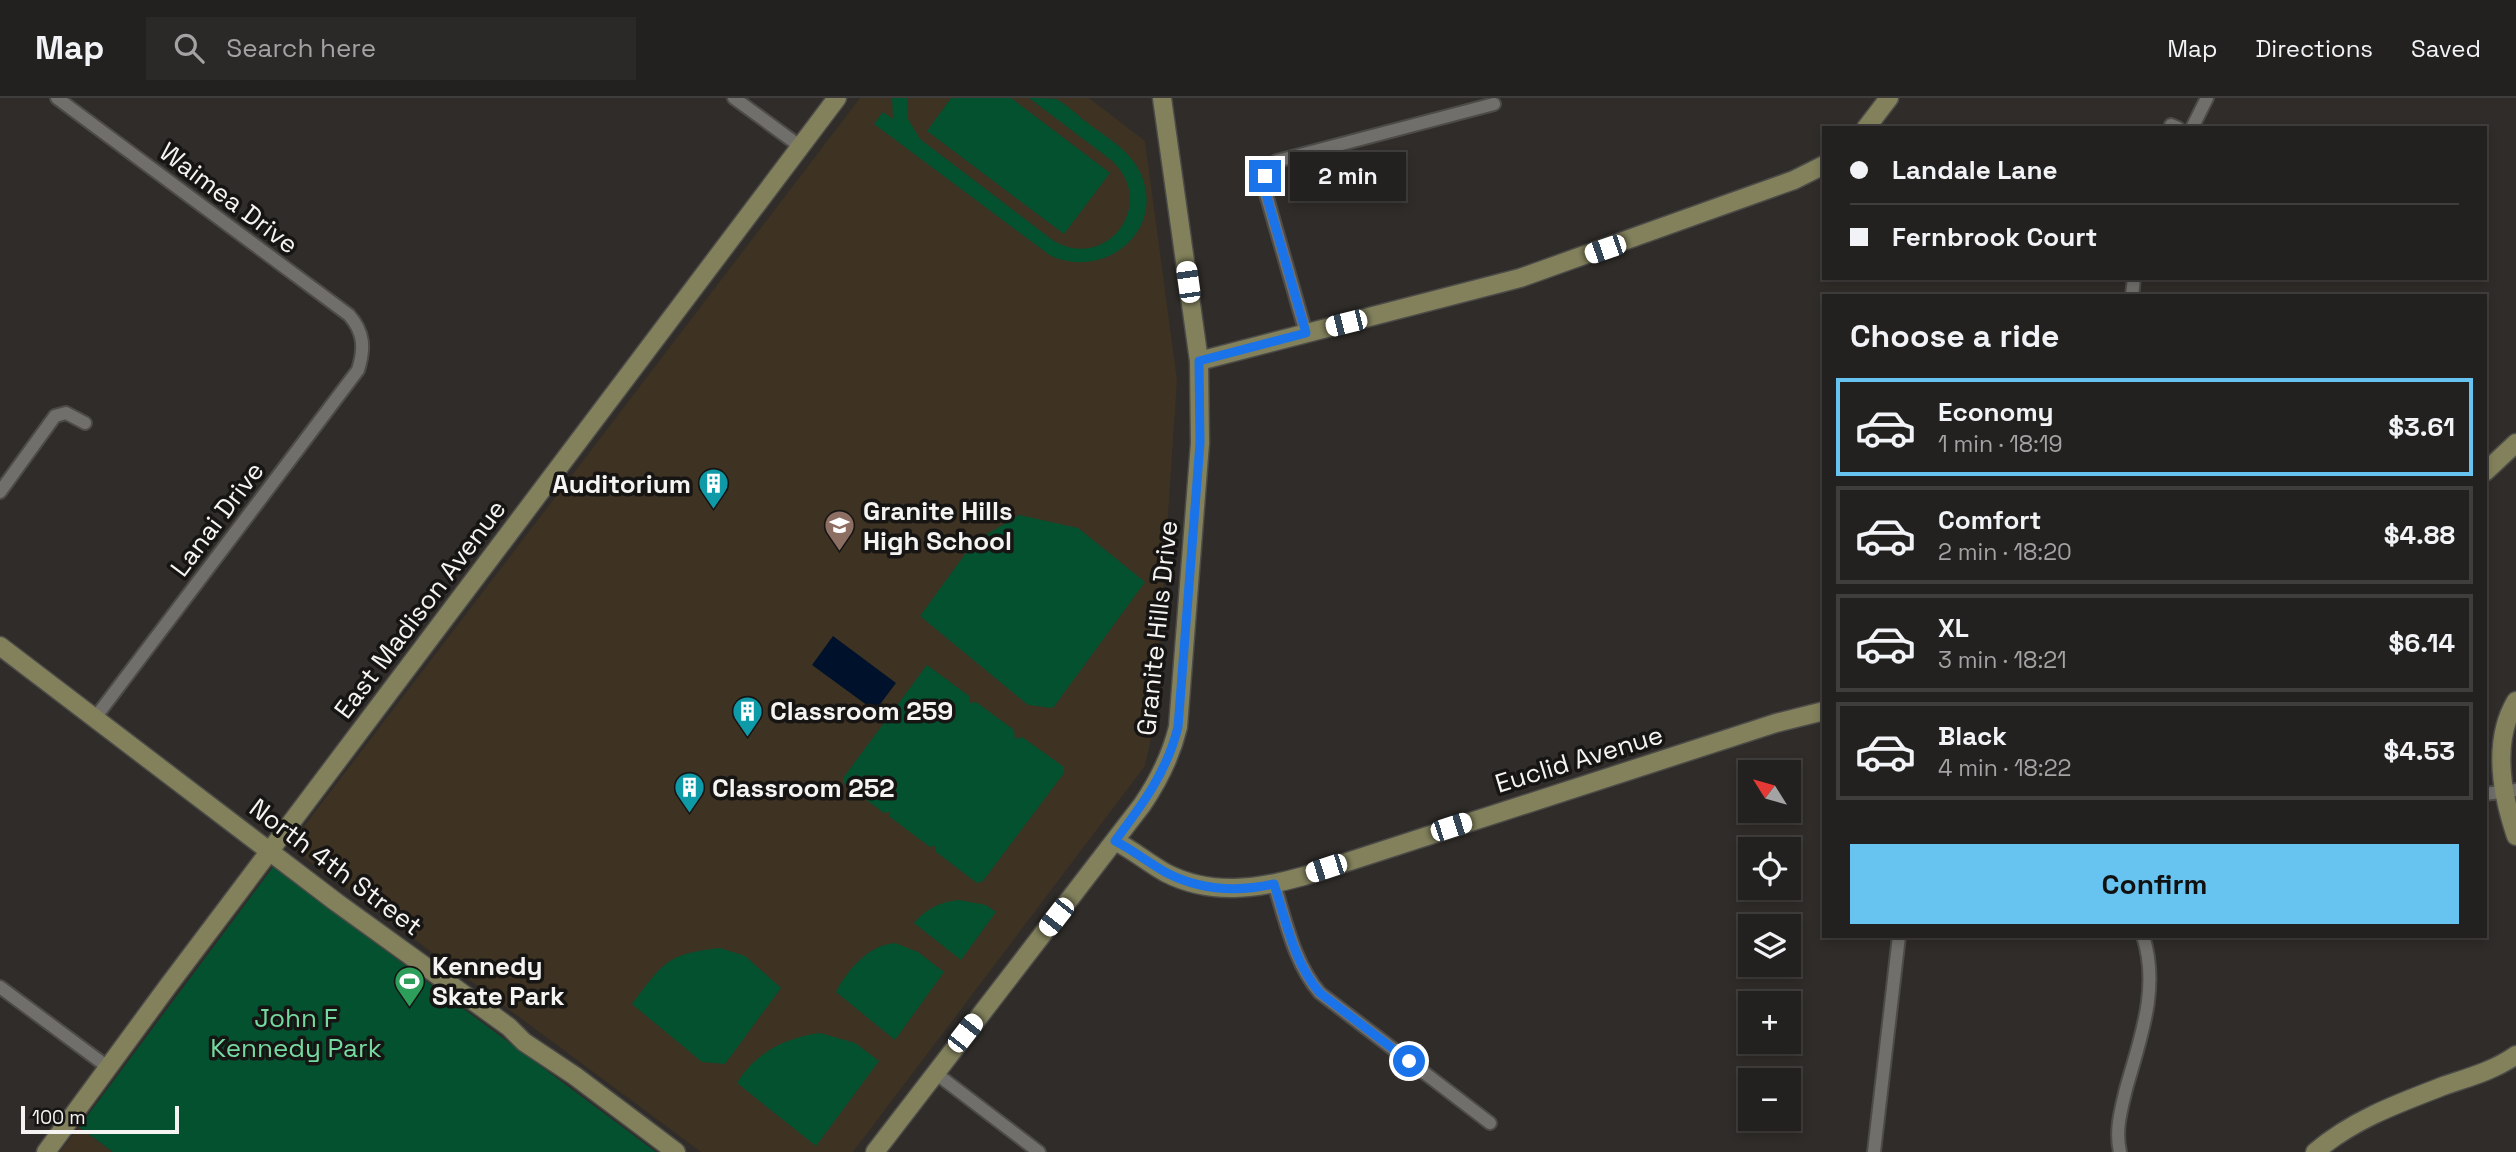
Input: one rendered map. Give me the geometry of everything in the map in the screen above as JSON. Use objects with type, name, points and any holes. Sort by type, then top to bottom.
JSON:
[{"type":"street","name":"Waimea Drive","points":[[57,98],[349,315],[357,324],[363,343]]},
{"type":"street","points":[[734,98],[801,146]]},
{"type":"street","name":"East Madison Avenue","points":[[46,1152],[837,98]]},
{"type":"street","name":"Granite Hills Drive","points":[[875,1152],[1115,841],[1157,782],[1169,757],[1178,727],[1200,443],[1199,361],[1162,98]]},
{"type":"street","points":[[1868,126],[1889,98]]},
{"type":"street","points":[[2193,126],[2207,98]]},
{"type":"street","points":[[1306,333],[1264,187],[1265,176],[1270,167],[1278,161],[1494,104]]},
{"type":"street","points":[[1199,361],[1520,278],[1794,180],[1822,166]]},
{"type":"street","name":"Lanai Drive","points":[[95,719],[358,370],[364,351],[363,343]]},
{"type":"street","points":[[0,492],[55,416],[66,413],[85,423]]},
{"type":"street","points":[[2487,470],[2516,443]]},
{"type":"street","name":"North 4th Street","points":[[0,646],[336,902],[676,1152]]},
{"type":"street","points":[[2516,701],[2507,716],[2502,737],[2502,765],[2511,791],[2516,836]]},
{"type":"street","name":"Euclid Avenue","points":[[1115,841],[1164,871],[1194,884],[1234,889],[1274,884],[1776,723],[1822,712]]},
{"type":"street","points":[[2487,794],[2511,791]]},
{"type":"street","points":[[1274,884],[1301,965],[1320,993],[1490,1123]]},
{"type":"street","points":[[1874,1152],[1899,938]]},
{"type":"street","points":[[2120,1152],[2117,1137],[2120,1113],[2150,1003],[2148,962],[2143,938]]},
{"type":"street","points":[[0,987],[109,1068]]},
{"type":"street","points":[[2315,1152],[2372,1114],[2496,1068],[2516,1055]]},
{"type":"street","points":[[934,1073],[1039,1152]]},
{"type":"shaded area","name":"Granite Hills High School","points":[[860,98],[1089,98],[1145,141],[1177,380],[1154,726],[1145,766],[853,1152],[701,1152],[289,846]]},
{"type":"shaded area","points":[[79,1127],[113,1152],[60,1152]]},
{"type":"green space","points":[[892,98],[907,98],[908,119],[920,139],[1051,239],[1071,248],[1090,248],[1107,241],[1120,229],[1128,213],[1130,196],[1125,177],[1111,160],[1029,98],[1056,99],[1118,146],[1136,164],[1146,193],[1145,213],[1138,230],[1126,245],[1110,255],[1092,261],[1072,262],[1051,256],[874,124],[883,112],[893,119]]},
{"type":"green space","points":[[951,98],[1011,98],[1110,173],[1064,234],[927,131]]},
{"type":"green space","points":[[1019,515],[1078,528],[1145,582],[1053,708],[1028,705],[920,616],[974,542]]},
{"type":"green space","points":[[927,665],[969,696],[970,703],[976,702],[1014,730],[1015,739],[1022,737],[1064,767],[1064,773],[983,881],[977,883],[936,852],[936,846],[930,847],[890,817],[889,812],[884,813],[843,783],[843,778]]},
{"type":"green space","name":"John F Kennedy Park","points":[[273,867],[656,1152],[113,1152],[79,1127]]},
{"type":"green space","points":[[959,900],[986,905],[996,912],[961,960],[914,923],[934,907]]},
{"type":"green space","points":[[895,943],[918,952],[944,972],[895,1040],[836,992],[847,975],[868,953]]},
{"type":"green space","points":[[720,948],[745,956],[781,988],[725,1064],[702,1062],[632,1004],[667,963],[702,950]]},
{"type":"green space","points":[[820,1033],[855,1043],[879,1061],[816,1146],[737,1083],[753,1063],[772,1048]]},
{"type":"water","points":[[833,636],[896,683],[875,711],[812,665]]},
{"type":"place","name":"Auditorium","points":[[714,511]]},
{"type":"place","name":"Granite Hills High School","points":[[840,553]]},
{"type":"place","name":"Classroom 259","points":[[747,738]]},
{"type":"place","name":"Classroom 252","points":[[689,815]]},
{"type":"place","name":"Kennedy Skate Park","points":[[409,1008]]},
{"type":"route","points":[[1265,176],[1264,187],[1306,333],[1199,361],[1200,443],[1178,727],[1169,757],[1157,782],[1115,841],[1164,871],[1194,884],[1234,889],[1274,884],[1290,936],[1309,980],[1320,993],[1409,1061]]}]
